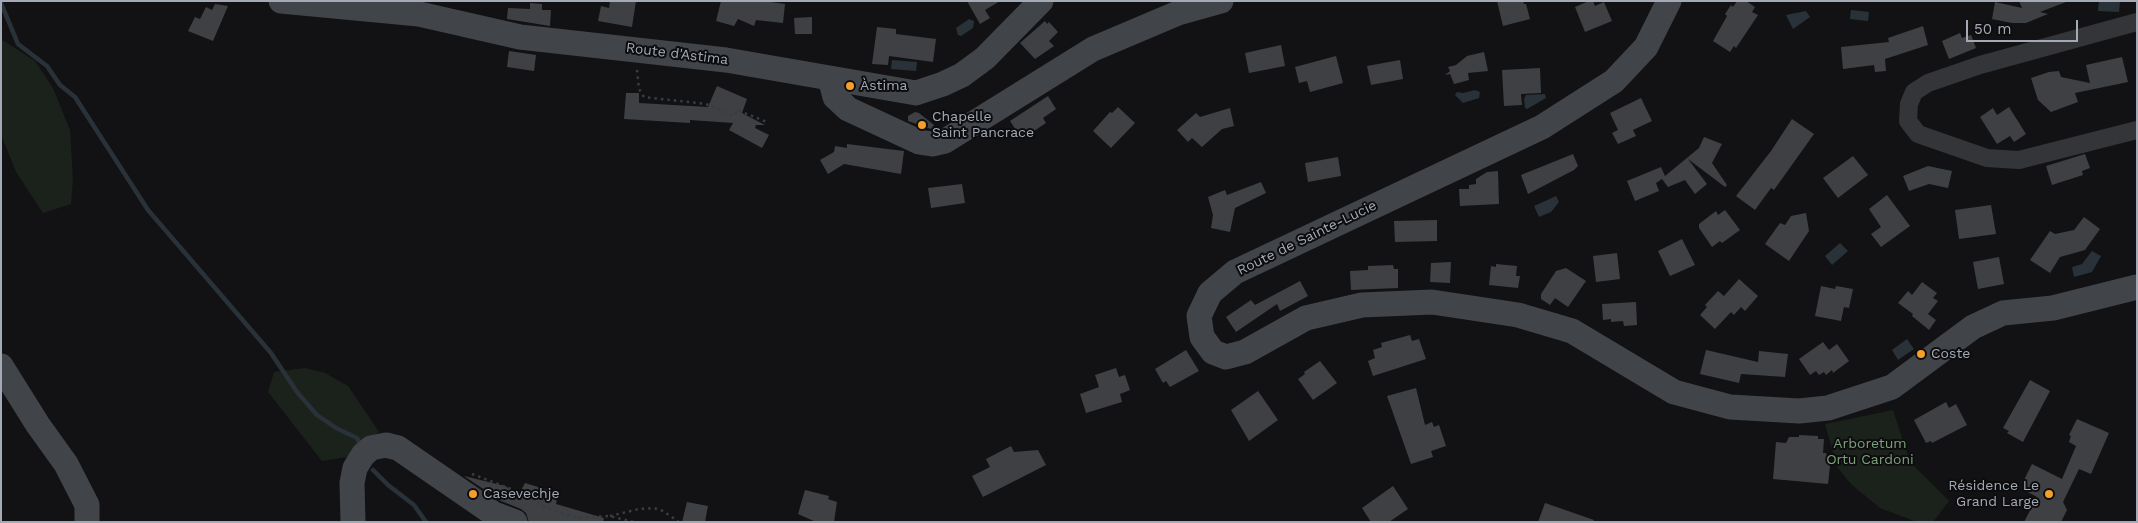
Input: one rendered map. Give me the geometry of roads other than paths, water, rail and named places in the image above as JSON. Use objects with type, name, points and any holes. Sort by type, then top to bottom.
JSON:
[{"type":"street","name":"Route d'Astima","points":[[281,1],[419,14],[520,37],[726,60],[916,93],[962,75],[985,58],[1040,1]]},
{"type":"street","points":[[830,78],[835,98],[848,109],[919,142],[932,144],[945,141],[1093,49],[1178,14],[1221,1]]},
{"type":"street","name":"Route de Sainte-Lucie","points":[[1669,1],[1646,47],[1614,81],[1542,127],[1235,272],[1210,293],[1199,316],[1202,337],[1213,352],[1226,357],[1245,352],[1306,318],[1362,305],[1432,302],[1518,315],[1572,331],[1674,392],[1730,407],[1799,411],[1828,408],[1892,387],[1973,327],[2003,313],[2053,308],[2137,287]]},
{"type":"street","points":[[2137,22],[1980,65],[1928,83],[1914,92],[1909,104],[1908,121],[1918,134],[1987,158],[2019,160],[2137,130]]},
{"type":"street","points":[[1,366],[38,425],[66,464],[87,505],[87,522]]},
{"type":"street","points":[[353,522],[352,483],[355,468],[370,448],[386,445],[398,448],[494,514],[515,522]]},
{"type":"waterway","points":[[1,3],[18,44],[47,66],[60,85],[75,97],[148,210],[271,353],[297,392],[317,415],[336,428],[357,438],[361,446]]},
{"type":"waterway","points":[[373,470],[388,485],[414,505],[426,522]]},
{"type":"place","name":"Àstima","points":[[850,86]]},
{"type":"place","name":"Chapelle Saint Pancrace","points":[[922,125]]},
{"type":"place","name":"Coste","points":[[1921,354]]},
{"type":"place","name":"Casevechje","points":[[473,494]]},
{"type":"place","name":"Résidence Le Grand Large","points":[[2049,494]]},
{"type":"park label","name":"Arboretum Ortu Cardoni","points":[[1870,452]]}]
